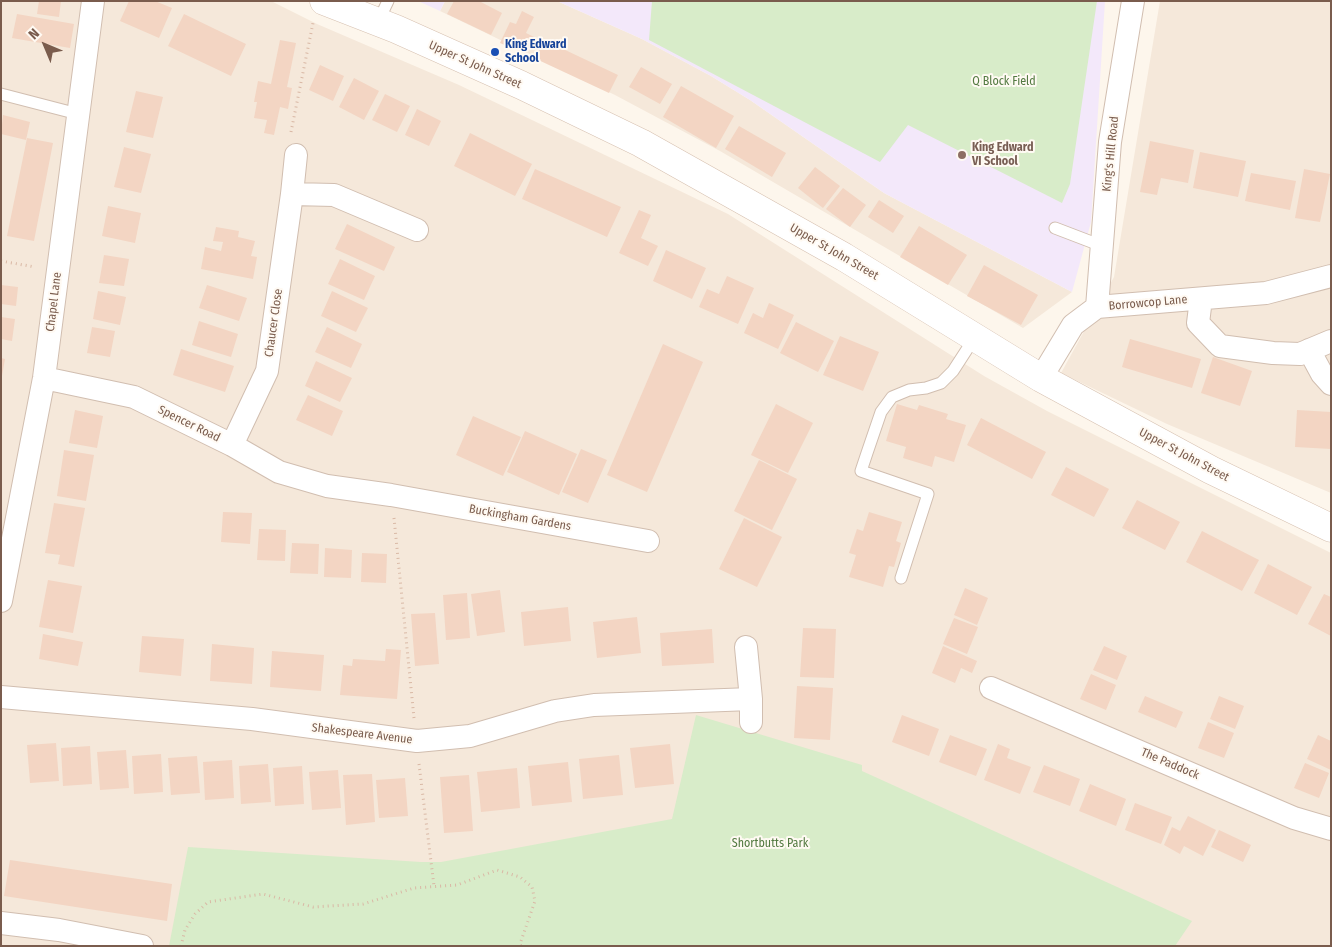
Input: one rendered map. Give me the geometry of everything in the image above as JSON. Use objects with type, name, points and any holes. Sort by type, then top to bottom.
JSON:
[{"type":"street","name":"Chapel Lane","points":[[2,598],[44,378],[93,1]]},
{"type":"street","name":"King's Hill Road","points":[[1098,307],[1110,142],[1133,1]]},
{"type":"street","name":"Upper St John Street","points":[[319,8],[383,12],[512,81],[641,143],[844,257],[1041,378],[1211,470],[1331,528]]},
{"type":"street","name":"Chaucer Close","points":[[232,446],[267,372],[296,155]]},
{"type":"street","points":[[292,194],[334,195],[417,230]]},
{"type":"street","name":"Borrowcop Lane","points":[[1041,378],[1073,325],[1098,307],[1266,293],[1331,276]]},
{"type":"street","name":"Borrowcop Lane","points":[[1201,299],[1198,323],[1220,346],[1273,353],[1300,354],[1331,341]]},
{"type":"street","points":[[1309,350],[1322,374],[1331,384]]},
{"type":"street","name":"Spencer Road","points":[[44,378],[134,397],[232,446],[325,496],[391,495]]},
{"type":"street","name":"Buckingham Gardens","points":[[391,495],[648,541]]},
{"type":"street","points":[[746,648],[751,699],[750,722]]},
{"type":"street","name":"The Paddock","points":[[1006,687],[1294,818],[1331,829]]},
{"type":"street","name":"Shakespeare Avenue","points":[[1,697],[252,719],[417,742],[470,736],[555,711],[594,705],[751,699]]},
{"type":"street","points":[[1,923],[59,930],[142,946]]},
{"type":"lane","points":[[1,94],[78,114]]},
{"type":"lane","points":[[1056,228],[1102,246]]},
{"type":"lane","points":[[901,578],[928,494],[862,471],[867,453],[881,412],[892,397],[909,390],[941,384],[953,371],[975,337]]},
{"type":"path","points":[[296,155],[288,146],[319,8]]},
{"type":"path","points":[[1,261],[58,271]]},
{"type":"path","points":[[391,495],[434,886]]},
{"type":"path","points":[[181,946],[185,930],[195,914],[208,902],[262,894],[314,907],[363,904],[414,888],[458,885],[497,870],[520,877],[532,887],[535,901],[520,944],[521,946]]},
{"type":"shaded area","points":[[1,1],[271,1],[317,24],[459,85],[728,214],[984,376],[1047,411],[1331,553],[1331,946],[1,946]]},
{"type":"shaded area","points":[[418,1],[445,1],[440,11]]},
{"type":"shaded area","points":[[445,1],[557,1],[642,39],[711,76],[750,100],[884,193],[1072,292],[1023,328],[720,151],[615,95],[440,11]]},
{"type":"shaded area","name":"Q Block Field","points":[[557,1],[1105,1],[1091,222],[1072,292],[884,193],[750,100],[711,76],[642,39]]},
{"type":"shaded area","points":[[1160,1],[1331,1],[1331,493],[1167,424],[1061,373],[1114,277]]},
{"type":"green space","name":"Q Block Field","points":[[652,1],[1097,1],[1070,184],[1062,203],[908,125],[880,162],[649,40]]},
{"type":"green space","name":"Shortbutts Park","points":[[696,715],[862,765],[862,771],[1192,921],[1175,946],[169,946],[188,847],[441,862],[672,819]]},
{"type":"building","points":[[39,1],[61,1],[59,17],[37,14]]},
{"type":"building","points":[[129,1],[155,1],[172,8],[159,38],[120,21]]},
{"type":"building","points":[[454,1],[479,1],[502,13],[491,35],[447,14]]},
{"type":"building","points":[[522,11],[534,17],[526,33],[534,37],[526,54],[500,43],[510,22],[516,24]]},
{"type":"building","points":[[17,14],[74,24],[70,48],[12,38]]},
{"type":"building","points":[[184,14],[246,44],[231,76],[168,46]]},
{"type":"building","points":[[542,39],[618,75],[609,93],[534,58]]},
{"type":"building","points":[[280,40],[296,43],[287,87],[292,88],[288,109],[280,107],[274,135],[264,133],[267,120],[254,118],[257,102],[254,102],[258,81],[271,84]]},
{"type":"building","points":[[320,65],[344,76],[333,101],[309,90]]},
{"type":"building","points":[[641,67],[672,84],[660,104],[629,87]]},
{"type":"building","points":[[354,78],[379,91],[364,120],[339,107]]},
{"type":"building","points":[[681,86],[734,116],[716,148],[663,117]]},
{"type":"building","points":[[136,91],[163,97],[153,138],[126,132]]},
{"type":"building","points":[[385,94],[410,106],[397,132],[372,120]]},
{"type":"building","points":[[417,109],[441,121],[429,146],[405,135]]},
{"type":"building","points":[[3,115],[30,122],[26,140],[1,134]]},
{"type":"building","points":[[739,126],[786,153],[772,177],[725,149]]},
{"type":"building","points":[[470,133],[532,164],[515,196],[454,166]]},
{"type":"building","points":[[27,138],[53,143],[34,241],[7,236]]},
{"type":"building","points":[[1150,141],[1194,150],[1188,183],[1161,178],[1157,195],[1140,192]]},
{"type":"building","points":[[124,147],[151,154],[141,193],[114,187]]},
{"type":"building","points":[[1200,152],[1246,161],[1238,197],[1193,188]]},
{"type":"building","points":[[815,167],[840,186],[823,208],[798,188]]},
{"type":"building","points":[[535,169],[621,207],[607,237],[522,199]]},
{"type":"building","points":[[1304,169],[1330,174],[1320,222],[1295,218]]},
{"type":"building","points":[[1251,173],[1296,181],[1290,210],[1245,201]]},
{"type":"building","points":[[843,188],[866,205],[850,227],[826,209]]},
{"type":"building","points":[[879,200],[904,216],[893,233],[868,217]]},
{"type":"building","points":[[108,206],[141,213],[135,243],[102,236]]},
{"type":"building","points":[[639,210],[651,215],[641,238],[658,246],[648,266],[619,253]]},
{"type":"building","points":[[347,224],[395,247],[384,271],[335,249]]},
{"type":"building","points":[[919,226],[967,255],[948,285],[900,257]]},
{"type":"building","points":[[216,227],[239,231],[238,237],[255,241],[251,256],[257,257],[253,279],[201,269],[205,247],[221,251],[223,242],[213,241]]},
{"type":"building","points":[[666,250],[706,268],[692,299],[653,281]]},
{"type":"building","points":[[104,255],[129,259],[124,286],[99,283]]},
{"type":"building","points":[[340,259],[375,276],[364,300],[328,284]]},
{"type":"building","points":[[984,265],[1038,295],[1021,325],[967,296]]},
{"type":"building","points":[[727,276],[754,288],[738,324],[699,307],[707,289],[719,294]]},
{"type":"building","points":[[1,285],[18,287],[16,306],[1,304]]},
{"type":"building","points":[[207,285],[247,298],[239,321],[199,308]]},
{"type":"building","points":[[98,291],[126,297],[120,325],[93,319]]},
{"type":"building","points":[[332,291],[368,308],[356,332],[321,316]]},
{"type":"building","points":[[769,303],[794,315],[778,349],[744,333],[753,313],[763,318]]},
{"type":"building","points":[[1,317],[15,319],[12,341],[1,339]]},
{"type":"building","points":[[199,321],[238,334],[231,357],[192,345]]},
{"type":"building","points":[[796,322],[834,341],[818,372],[780,353]]},
{"type":"building","points":[[92,327],[115,331],[110,357],[87,353]]},
{"type":"building","points":[[327,327],[362,344],[351,368],[315,352]]},
{"type":"building","points":[[840,336],[879,352],[863,391],[823,375]]},
{"type":"building","points":[[1130,339],[1201,359],[1192,388],[1122,367]]},
{"type":"building","points":[[663,344],[703,362],[647,492],[607,475]]},
{"type":"building","points":[[181,349],[234,366],[225,392],[173,375]]},
{"type":"building","points":[[1213,357],[1252,371],[1240,406],[1201,393]]},
{"type":"building","points":[[1,358],[5,359],[2,376],[1,376]]},
{"type":"building","points":[[316,361],[352,378],[340,402],[305,386]]},
{"type":"building","points":[[308,395],[343,411],[332,436],[296,420]]},
{"type":"building","points":[[776,404],[813,423],[788,473],[751,455]]},
{"type":"building","points":[[897,404],[917,410],[919,405],[948,414],[946,419],[966,425],[954,462],[935,456],[932,467],[903,458],[906,447],[886,441]]},
{"type":"building","points":[[75,410],[103,416],[97,448],[69,443]]},
{"type":"building","points":[[1297,410],[1331,412],[1331,449],[1295,447]]},
{"type":"building","points":[[473,416],[521,437],[503,476],[456,455]]},
{"type":"building","points":[[981,418],[1046,452],[1032,479],[967,445]]},
{"type":"building","points":[[525,431],[577,454],[559,495],[507,472]]},
{"type":"building","points":[[581,449],[607,460],[588,503],[562,492]]},
{"type":"building","points":[[64,450],[94,455],[86,501],[57,496]]},
{"type":"building","points":[[759,460],[797,479],[772,530],[734,511]]},
{"type":"building","points":[[1066,467],[1109,489],[1094,517],[1051,495]]},
{"type":"building","points":[[1137,500],[1180,522],[1165,550],[1122,528]]},
{"type":"building","points":[[54,503],[85,508],[74,567],[58,564],[60,555],[45,553]]},
{"type":"building","points":[[223,512],[252,513],[250,544],[221,542]]},
{"type":"building","points":[[869,512],[902,522],[896,541],[901,543],[894,567],[889,566],[883,587],[849,577],[856,555],[849,553],[857,529],[863,531]]},
{"type":"building","points":[[744,518],[782,537],[757,587],[719,569]]},
{"type":"building","points":[[259,529],[286,530],[285,561],[257,560]]},
{"type":"building","points":[[1202,531],[1259,560],[1242,591],[1186,562]]},
{"type":"building","points":[[292,543],[319,544],[318,574],[290,573]]},
{"type":"building","points":[[325,548],[352,550],[351,578],[324,577]]},
{"type":"building","points":[[362,553],[387,554],[386,583],[361,582]]},
{"type":"building","points":[[1268,564],[1312,587],[1297,615],[1254,593]]},
{"type":"building","points":[[48,580],[82,586],[73,633],[39,627]]},
{"type":"building","points":[[965,588],[988,598],[977,625],[954,615]]},
{"type":"building","points":[[500,590],[505,632],[477,636],[471,594]]},
{"type":"building","points":[[467,593],[470,638],[446,640],[443,595]]},
{"type":"building","points":[[1324,594],[1331,597],[1331,636],[1308,624]]},
{"type":"building","points":[[568,607],[571,641],[524,646],[521,612]]},
{"type":"building","points":[[435,613],[439,664],[415,666],[411,614]]},
{"type":"building","points":[[637,617],[641,653],[597,658],[593,622]]},
{"type":"building","points":[[954,618],[978,627],[967,654],[943,644]]},
{"type":"building","points":[[803,628],[836,629],[834,678],[800,677]]},
{"type":"building","points":[[712,629],[714,663],[662,666],[660,633]]},
{"type":"building","points":[[43,634],[83,642],[78,666],[39,659]]},
{"type":"building","points":[[142,636],[184,639],[181,676],[139,672]]},
{"type":"building","points":[[212,644],[254,648],[252,684],[210,681]]},
{"type":"building","points":[[943,646],[977,661],[972,673],[961,668],[955,683],[932,673]]},
{"type":"building","points":[[1104,646],[1127,656],[1117,680],[1093,670]]},
{"type":"building","points":[[386,649],[401,650],[397,699],[340,695],[343,665],[352,666],[353,659],[385,661]]},
{"type":"building","points":[[272,651],[324,655],[321,691],[270,687]]},
{"type":"building","points":[[1091,674],[1116,685],[1106,710],[1080,699]]},
{"type":"building","points":[[797,686],[833,688],[830,740],[794,738]]},
{"type":"building","points":[[1145,696],[1183,712],[1176,728],[1138,712]]},
{"type":"building","points":[[1219,696],[1244,706],[1235,729],[1210,719]]},
{"type":"building","points":[[902,715],[939,729],[929,756],[892,742]]},
{"type":"building","points":[[1208,722],[1234,733],[1224,758],[1198,748]]},
{"type":"building","points":[[950,735],[987,749],[976,776],[939,762]]},
{"type":"building","points":[[1318,735],[1331,741],[1331,770],[1307,759]]},
{"type":"building","points":[[56,743],[59,781],[30,783],[27,745]]},
{"type":"building","points":[[670,744],[674,784],[635,788],[630,748]]},
{"type":"building","points":[[998,744],[1010,749],[1007,758],[1031,767],[1020,794],[984,780]]},
{"type":"building","points":[[90,746],[92,784],[63,786],[61,748]]},
{"type":"building","points":[[126,750],[129,788],[100,790],[97,752]]},
{"type":"building","points":[[161,754],[163,792],[134,794],[132,756]]},
{"type":"building","points":[[619,755],[623,795],[583,799],[579,759]]},
{"type":"building","points":[[197,756],[200,793],[171,795],[168,758]]},
{"type":"building","points":[[232,760],[234,798],[205,800],[203,762]]},
{"type":"building","points":[[568,762],[572,802],[532,806],[528,766]]},
{"type":"building","points":[[1305,763],[1329,773],[1319,798],[1294,788]]},
{"type":"building","points":[[268,764],[271,802],[241,804],[239,766]]},
{"type":"building","points":[[1044,765],[1080,779],[1070,806],[1033,792]]},
{"type":"building","points":[[302,766],[304,804],[275,806],[273,768]]},
{"type":"building","points":[[517,768],[520,808],[481,812],[477,772]]},
{"type":"building","points":[[338,770],[341,808],[312,810],[309,772]]},
{"type":"building","points":[[372,774],[375,822],[346,825],[343,775]]},
{"type":"building","points":[[469,775],[473,831],[444,833],[440,777]]},
{"type":"building","points":[[405,778],[408,816],[379,818],[376,780]]},
{"type":"building","points":[[1090,784],[1126,799],[1116,826],[1079,811]]},
{"type":"building","points":[[1135,803],[1172,817],[1161,844],[1125,830]]},
{"type":"building","points":[[1188,816],[1216,830],[1203,856],[1184,846],[1180,854],[1164,845],[1172,827],[1180,831]]},
{"type":"building","points":[[1219,830],[1251,845],[1243,862],[1211,847]]},
{"type":"building","points":[[10,860],[172,884],[167,921],[4,896]]},
{"type":"place","name":"King Edward School","points":[[495,52]]},
{"type":"place","name":"King Edward VI School","points":[[962,155]]}]
